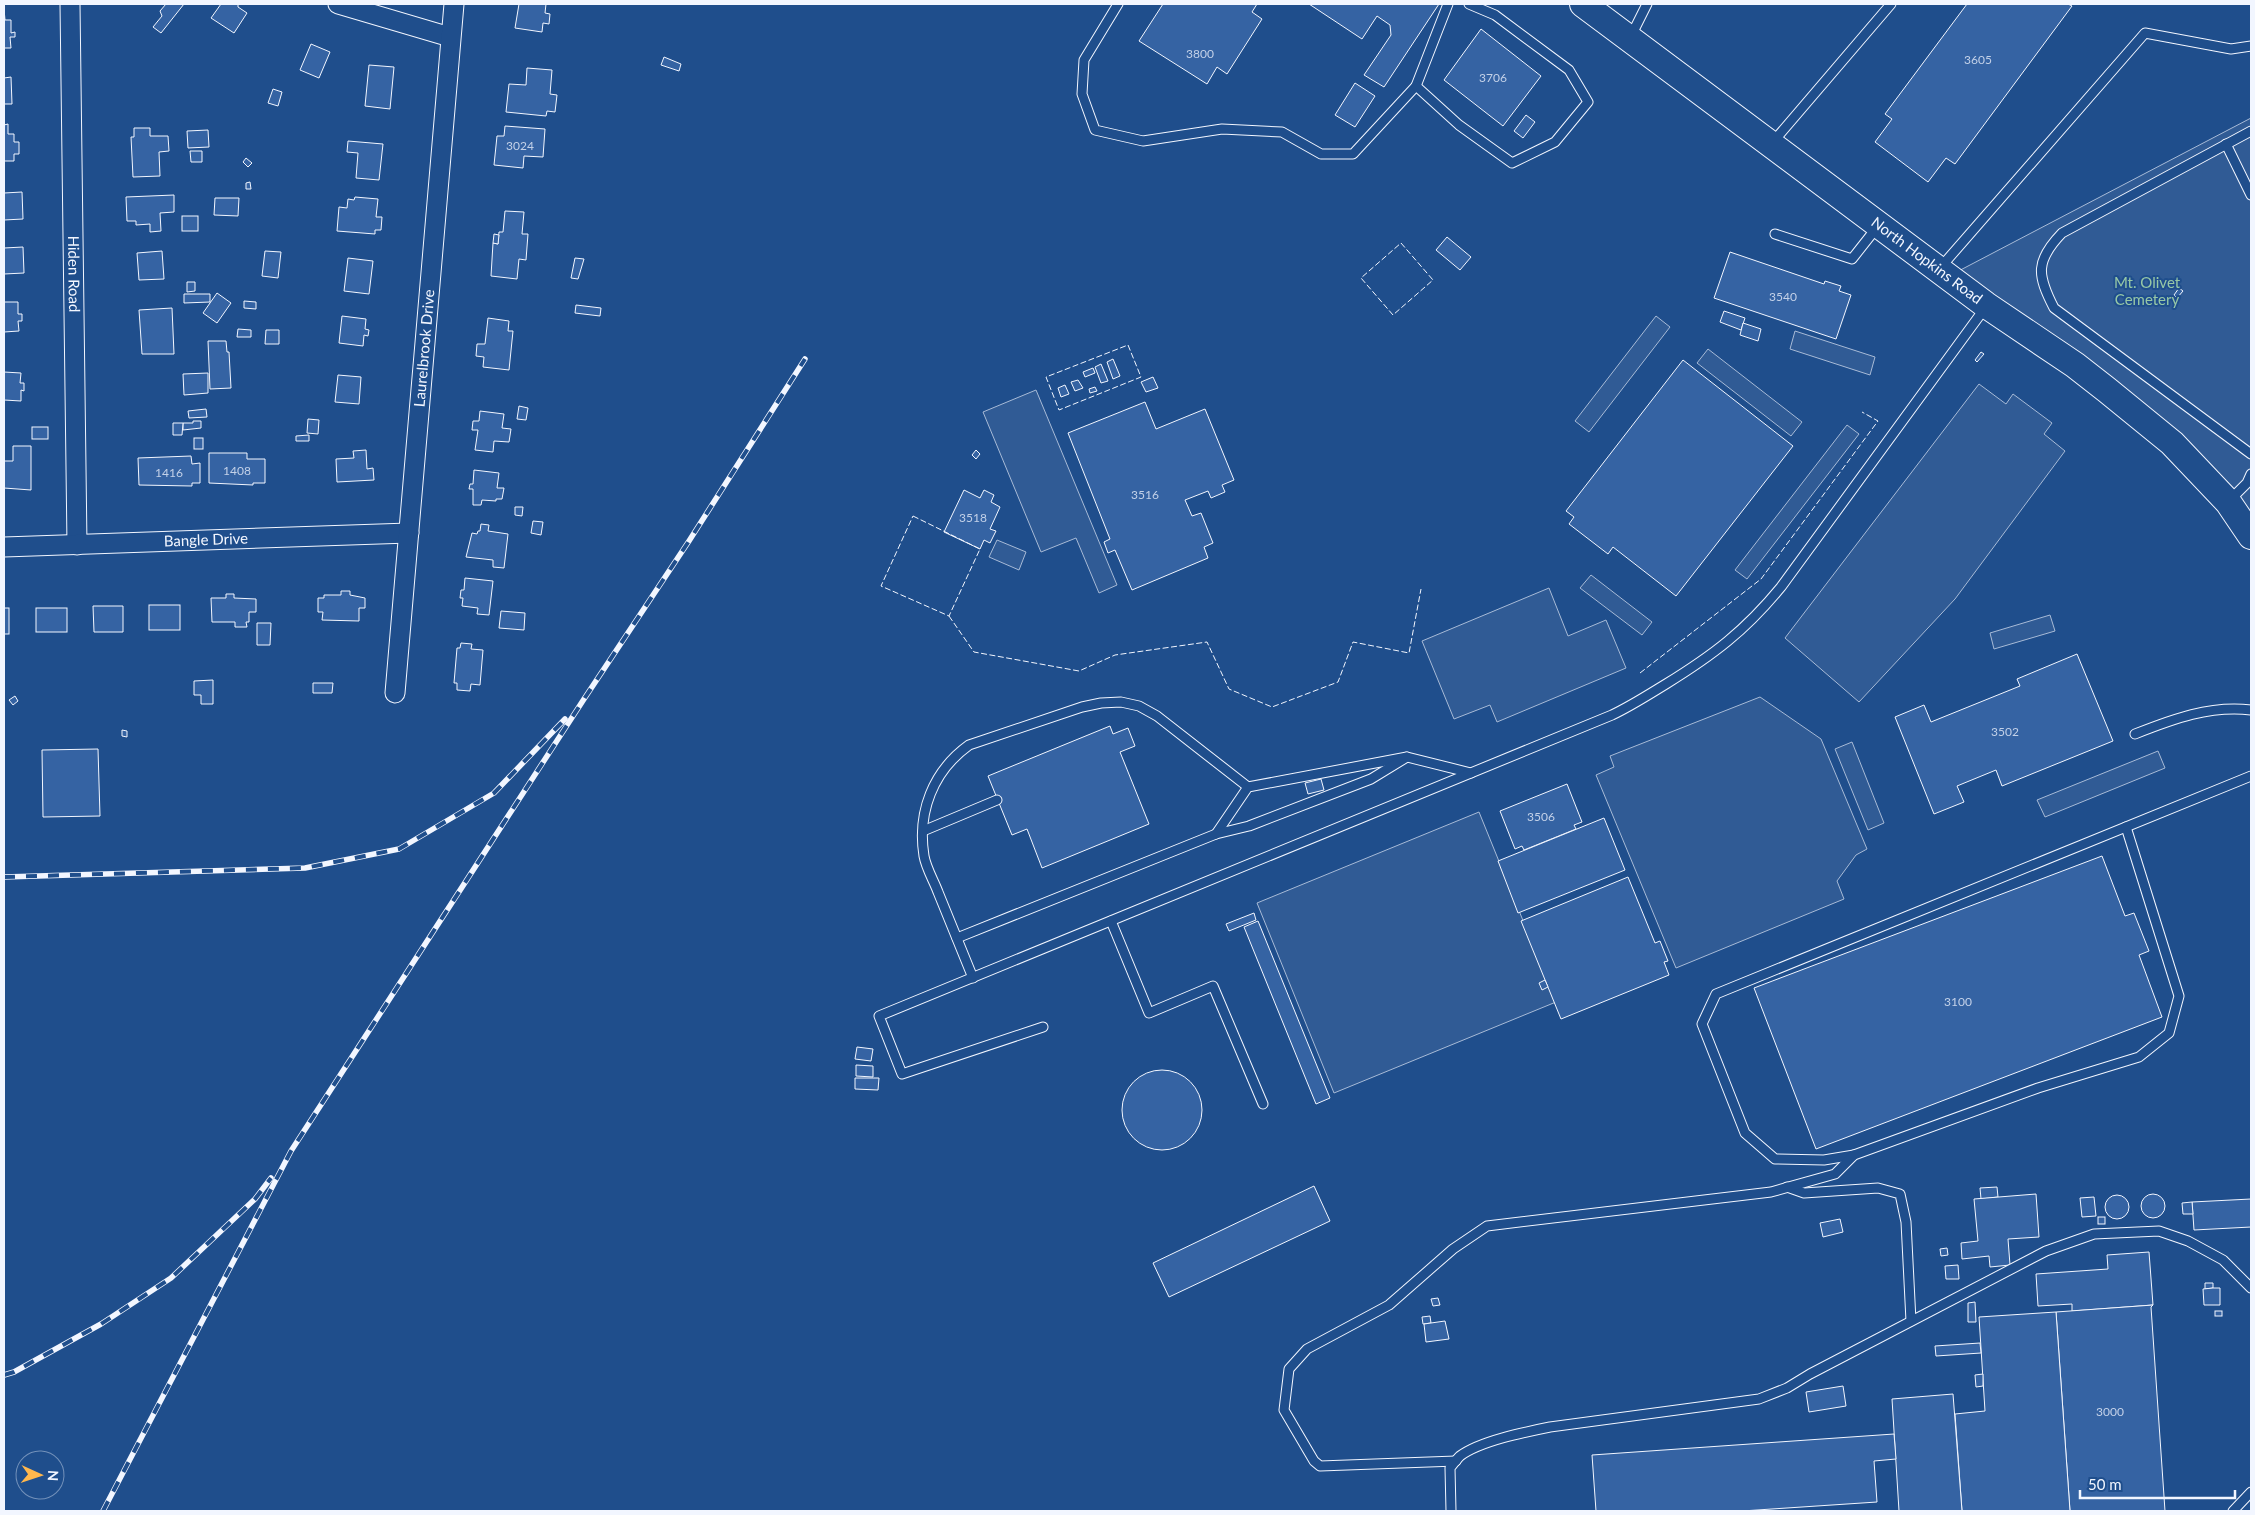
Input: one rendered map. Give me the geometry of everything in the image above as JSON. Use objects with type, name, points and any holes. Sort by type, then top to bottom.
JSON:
[{"type":"main road","name":"North Hopkins Road","points":[[1583,4],[1938,270],[1986,305],[2076,365],[2172,443],[2228,502],[2251,536]]},
{"type":"street","name":"Hiden Road","points":[[70,4],[77,545]]},
{"type":"street","points":[[338,4],[450,37]]},
{"type":"street","name":"Laurelbrook Drive","points":[[395,693],[454,4]]},
{"type":"street","name":"Bangle Drive","points":[[4,547],[409,533]]},
{"type":"lane","points":[[1118,4],[1084,60],[1082,94],[1095,130],[1143,141],[1222,129],[1282,132],[1321,154],[1353,154],[1416,86],[1448,4]]},
{"type":"lane","points":[[1416,86],[1459,125],[1512,163],[1554,142],[1588,102],[1569,70],[1495,15],[1469,4]]},
{"type":"lane","points":[[1629,38],[1647,4]]},
{"type":"lane","points":[[1771,145],[1892,4]]},
{"type":"lane","points":[[1938,270],[2145,33],[2231,49],[2251,46]]},
{"type":"lane","points":[[2251,131],[2062,233],[2046,249],[2041,278],[2054,308],[2251,454]]},
{"type":"lane","points":[[2226,144],[2251,195]]},
{"type":"lane","points":[[1775,234],[1852,259],[1879,225]]},
{"type":"lane","points":[[1043,1027],[902,1074],[879,1016],[1628,708],[1704,660],[1735,637],[1758,615],[1781,587],[1986,305]]},
{"type":"lane","points":[[2228,502],[2247,483],[2251,474]]},
{"type":"lane","points":[[973,978],[924,857],[922,822],[928,797],[939,775],[955,755],[969,745],[1082,707],[1101,703],[1121,702],[1139,706],[1157,716],[1248,787]]},
{"type":"lane","points":[[2135,734],[2174,719],[2204,711],[2224,708],[2251,710]]},
{"type":"lane","points":[[1216,834],[1248,787],[1407,756],[1471,773]]},
{"type":"lane","points":[[957,938],[1216,834],[1249,826],[1371,779],[1407,756]]},
{"type":"lane","points":[[2126,827],[2179,996],[2169,1033],[2139,1057],[2038,1088],[1854,1155],[1824,1160],[1775,1159],[1745,1134],[1702,1024],[1716,994],[2251,776]]},
{"type":"lane","points":[[923,831],[997,800]]},
{"type":"lane","points":[[1111,921],[1149,1013],[1213,986],[1263,1104]]},
{"type":"lane","points":[[1456,1460],[1320,1466],[1314,1461],[1284,1410],[1289,1369],[1307,1348],[1389,1305],[1453,1249],[1487,1226],[1771,1192],[1835,1174],[1854,1155]]},
{"type":"lane","points":[[1787,1187],[1804,1193],[1878,1188],[1900,1194],[1906,1222],[1910,1320]]},
{"type":"lane","points":[[1451,1511],[1450,1468],[1456,1460],[1475,1448],[1518,1434],[1550,1427],[1760,1399],[1787,1388],[1910,1320],[2046,1251],[2094,1234],[2159,1231],[2188,1241],[2223,1260],[2251,1288]]},
{"type":"lane","points":[[2233,1511],[2251,1492]]},
{"type":"shaded area","name":"Mt. Olivet Cemetery","points":[[2251,118],[2251,548],[2164,444],[1949,276]]},
{"type":"shaded area","points":[[1656,316],[1670,327],[1589,432],[1575,421]]},
{"type":"shaded area","points":[[1795,331],[1875,357],[1870,375],[1790,349]]},
{"type":"shaded area","points":[[1708,349],[1802,422],[1791,436],[1697,363]]},
{"type":"shaded area","points":[[1979,384],[2006,404],[2013,394],[2052,423],[2044,434],[2065,451],[1955,599],[1859,702],[1785,638]]},
{"type":"shaded area","points":[[1036,390],[1117,585],[1099,593],[1076,538],[1041,552],[983,412]]},
{"type":"shaded area","points":[[1847,425],[1859,434],[1747,579],[1735,570]]},
{"type":"shaded area","points":[[997,540],[1026,552],[1019,570],[989,557]]},
{"type":"shaded area","points":[[1591,575],[1652,622],[1642,635],[1580,588]]},
{"type":"shaded area","points":[[1549,588],[1568,636],[1606,620],[1626,668],[1497,722],[1490,705],[1454,719],[1422,641]]},
{"type":"shaded area","points":[[2050,615],[2055,631],[1994,649],[1990,633]]},
{"type":"shaded area","points":[[1760,697],[1821,739],[1867,849],[1856,855],[1837,881],[1844,899],[1676,968],[1596,775],[1614,767],[1610,756]]},
{"type":"shaded area","points":[[1852,742],[1884,823],[1868,830],[1835,749]]},
{"type":"shaded area","points":[[2158,751],[2165,768],[2045,817],[2037,800]]},
{"type":"shaded area","points":[[1479,812],[1556,1002],[1334,1093],[1257,903]]},
{"type":"building","points":[[166,4],[184,4],[161,33],[153,27],[162,16],[160,11]]},
{"type":"building","points":[[221,4],[238,4],[238,7],[247,13],[234,33],[211,18]]},
{"type":"building","points":[[519,4],[546,4],[545,13],[550,14],[549,24],[543,23],[542,32],[515,28]]},
{"type":"building","points":[[1163,4],[1257,4],[1252,12],[1262,19],[1227,74],[1217,67],[1207,84],[1139,41]]},
{"type":"building","points":[[1309,4],[1439,4],[1384,87],[1364,75],[1391,35],[1390,25],[1377,16],[1362,39]]},
{"type":"building","points":[[1967,4],[2068,4],[2072,6],[1955,164],[1946,158],[1928,182],[1875,142],[1892,119],[1885,114]]},
{"type":"building","points":[[4,9],[5,20],[11,20],[11,33],[15,32],[15,37],[10,37],[11,48],[4,48]]},
{"type":"building","points":[[1481,29],[1541,76],[1503,126],[1444,80]]},
{"type":"building","points":[[311,44],[330,52],[319,78],[300,70]]},
{"type":"building","points":[[664,57],[681,64],[679,71],[661,65]]},
{"type":"building","points":[[369,65],[394,67],[390,109],[365,106]]},
{"type":"building","points":[[527,68],[552,70],[550,94],[557,95],[555,112],[547,111],[546,116],[506,112],[509,84],[526,85]]},
{"type":"building","points":[[11,77],[12,104],[4,104],[4,78]]},
{"type":"building","points":[[1355,83],[1375,96],[1355,127],[1335,115]]},
{"type":"building","points":[[273,89],[282,92],[278,106],[268,103]]},
{"type":"building","points":[[1526,115],[1535,122],[1523,138],[1514,131]]},
{"type":"building","points":[[8,124],[8,134],[14,134],[14,142],[19,142],[19,154],[14,154],[14,161],[4,161],[4,125]]},
{"type":"building","points":[[505,126],[545,129],[543,157],[524,156],[523,168],[494,165],[497,136],[504,136]]},
{"type":"building","points":[[134,128],[150,128],[150,136],[168,136],[169,151],[159,152],[160,176],[133,177],[131,137],[134,137]]},
{"type":"building","points":[[208,130],[209,147],[188,148],[187,131]]},
{"type":"building","points":[[348,141],[383,144],[379,180],[356,178],[358,153],[347,152]]},
{"type":"building","points":[[190,151],[202,151],[202,162],[191,162]]},
{"type":"building","points":[[246,158],[252,163],[248,167],[243,162]]},
{"type":"building","points":[[250,182],[251,189],[246,189],[246,183]]},
{"type":"building","points":[[22,192],[23,219],[4,220],[4,193]]},
{"type":"building","points":[[174,195],[174,212],[160,213],[161,231],[150,232],[150,224],[136,225],[136,221],[127,221],[126,197]]},
{"type":"building","points":[[355,197],[378,199],[376,217],[382,217],[381,230],[375,230],[375,234],[337,231],[339,207],[347,208],[348,199],[354,200]]},
{"type":"building","points":[[215,198],[239,198],[238,216],[214,215]]},
{"type":"building","points":[[505,211],[524,212],[522,234],[528,234],[526,260],[519,259],[517,279],[491,276],[493,243],[498,244],[499,232],[503,232]]},
{"type":"building","points":[[182,216],[198,216],[198,231],[182,231]]},
{"type":"building","points":[[494,234],[499,235],[498,244],[493,243]]},
{"type":"building","points":[[1447,237],[1471,257],[1460,270],[1436,250]]},
{"type":"building","points":[[23,247],[24,273],[4,274],[4,248]]},
{"type":"building","points":[[162,251],[164,279],[139,280],[137,253]]},
{"type":"building","points":[[265,251],[281,252],[278,278],[262,276]]},
{"type":"building","points":[[1730,252],[1824,284],[1825,281],[1841,286],[1839,291],[1851,295],[1836,339],[1714,298]]},
{"type":"building","points":[[348,258],[373,261],[369,294],[344,291]]},
{"type":"building","points":[[575,258],[584,259],[578,279],[571,278]]},
{"type":"building","points":[[187,282],[195,282],[195,291],[187,292]]},
{"type":"building","points":[[2179,288],[2183,291],[2177,298],[2174,295]]},
{"type":"building","points":[[217,293],[231,303],[217,323],[203,313]]},
{"type":"building","points":[[184,294],[210,294],[210,302],[184,303]]},
{"type":"building","points":[[244,301],[256,302],[256,309],[244,308]]},
{"type":"building","points":[[4,302],[18,302],[18,314],[22,314],[22,321],[18,321],[19,331],[4,332]]},
{"type":"building","points":[[576,305],[601,308],[600,316],[575,313]]},
{"type":"building","points":[[172,308],[174,354],[142,354],[139,310]]},
{"type":"building","points":[[1724,311],[1745,318],[1741,330],[1720,322]]},
{"type":"building","points":[[342,316],[366,319],[365,329],[369,330],[368,336],[364,335],[363,346],[339,343]]},
{"type":"building","points":[[488,318],[509,321],[508,331],[513,331],[509,370],[483,367],[484,357],[476,356],[477,344],[485,344]]},
{"type":"building","points":[[1743,323],[1761,329],[1758,341],[1740,335]]},
{"type":"building","points":[[238,329],[251,330],[251,337],[237,337]]},
{"type":"building","points":[[266,330],[279,330],[279,344],[265,344]]},
{"type":"building","points":[[208,341],[226,341],[227,352],[229,352],[231,388],[210,389]]},
{"type":"building","points":[[1981,352],[1984,354],[1977,362],[1975,360]]},
{"type":"building","points":[[1113,359],[1120,376],[1113,379],[1107,362]]},
{"type":"building","points":[[1683,360],[1793,446],[1676,596],[1613,547],[1608,554],[1569,524],[1574,517],[1566,511]]},
{"type":"building","points":[[1101,364],[1108,381],[1101,383],[1095,367]]},
{"type":"building","points":[[1093,368],[1095,373],[1085,377],[1083,372]]},
{"type":"building","points":[[4,372],[21,373],[20,383],[24,383],[24,391],[21,390],[21,401],[4,400]]},
{"type":"building","points":[[208,373],[208,393],[184,395],[183,374]]},
{"type":"building","points":[[338,375],[361,377],[359,404],[335,402]]},
{"type":"building","points":[[1153,377],[1158,388],[1146,392],[1141,382]]},
{"type":"building","points":[[1078,380],[1083,388],[1075,391],[1071,382]]},
{"type":"building","points":[[1065,385],[1069,394],[1061,397],[1058,388]]},
{"type":"building","points":[[1095,387],[1097,391],[1090,393],[1089,389]]},
{"type":"building","points":[[1145,402],[1156,429],[1205,409],[1234,480],[1222,485],[1225,492],[1211,498],[1208,491],[1185,500],[1192,516],[1201,513],[1213,543],[1204,547],[1208,558],[1132,590],[1115,550],[1108,553],[1104,542],[1110,539],[1068,433]]},
{"type":"building","points":[[519,406],[528,408],[526,420],[517,419]]},
{"type":"building","points":[[206,409],[207,417],[189,418],[188,411]]},
{"type":"building","points":[[480,411],[504,414],[502,428],[511,429],[509,442],[494,441],[493,452],[475,450],[478,430],[472,430],[473,421],[479,421]]},
{"type":"building","points":[[308,419],[319,420],[318,434],[307,433]]},
{"type":"building","points":[[193,421],[201,421],[201,428],[183,430],[183,423],[193,423]]},
{"type":"building","points":[[173,423],[183,423],[182,435],[173,435]]},
{"type":"building","points":[[32,427],[48,427],[48,439],[32,439]]},
{"type":"building","points":[[309,435],[309,441],[296,441],[296,436]]},
{"type":"building","points":[[194,438],[203,438],[203,449],[194,449]]},
{"type":"building","points":[[13,446],[31,446],[31,490],[4,488],[4,461],[13,461]]},
{"type":"building","points":[[366,450],[367,469],[373,468],[374,480],[337,482],[336,459],[354,458],[353,451]]},
{"type":"building","points":[[976,450],[980,454],[976,459],[972,455]]},
{"type":"building","points":[[209,453],[247,453],[247,459],[265,459],[265,483],[253,483],[253,485],[209,483]]},
{"type":"building","points":[[191,456],[192,464],[200,463],[200,483],[192,483],[192,486],[139,485],[138,458]]},
{"type":"building","points":[[474,470],[499,473],[497,488],[504,488],[502,499],[496,499],[496,501],[482,500],[481,505],[473,505],[473,489],[469,489],[470,484],[473,484]]},
{"type":"building","points":[[964,490],[980,498],[984,490],[994,495],[991,502],[1000,507],[990,529],[996,531],[990,543],[984,540],[980,549],[944,532]]},
{"type":"building","points":[[515,507],[523,507],[522,516],[515,515]]},
{"type":"building","points":[[533,521],[543,522],[541,535],[531,533]]},
{"type":"building","points":[[481,524],[489,525],[488,531],[508,534],[504,568],[493,567],[493,560],[466,557],[472,533],[477,534],[480,531]]},
{"type":"building","points":[[465,578],[493,581],[489,615],[477,614],[478,608],[462,606],[463,598],[460,598],[461,590],[464,590]]},
{"type":"building","points":[[341,591],[350,591],[350,595],[365,598],[365,608],[359,608],[359,621],[322,620],[323,612],[318,612],[318,598],[324,598],[324,595],[341,595]]},
{"type":"building","points":[[226,594],[234,594],[234,598],[256,599],[256,612],[249,612],[249,622],[246,622],[247,627],[235,627],[235,622],[212,622],[211,598],[226,598]]},
{"type":"building","points":[[149,605],[180,605],[180,630],[149,630]]},
{"type":"building","points":[[93,606],[123,606],[123,632],[94,632]]},
{"type":"building","points":[[4,608],[9,608],[9,634],[4,634]]},
{"type":"building","points":[[36,608],[67,608],[67,632],[36,632]]},
{"type":"building","points":[[501,611],[525,613],[524,630],[499,628]]},
{"type":"building","points":[[257,623],[271,623],[270,645],[257,645]]},
{"type":"building","points":[[461,643],[472,644],[471,649],[483,650],[480,685],[471,684],[470,691],[457,690],[457,683],[454,683],[457,648],[460,648]]},
{"type":"building","points":[[2077,654],[2113,741],[2002,786],[1996,770],[1957,786],[1964,802],[1934,814],[1895,717],[1924,705],[1931,722],[2020,686],[2017,679]]},
{"type":"building","points":[[213,680],[213,704],[201,704],[201,695],[194,695],[194,681]]},
{"type":"building","points":[[313,683],[333,683],[332,693],[313,693]]},
{"type":"building","points":[[15,696],[18,701],[13,705],[9,700]]},
{"type":"building","points":[[1110,726],[1113,734],[1128,728],[1135,746],[1120,752],[1149,824],[1042,868],[1027,829],[1012,835],[988,776]]},
{"type":"building","points":[[122,730],[127,731],[127,737],[122,736]]},
{"type":"building","points":[[98,749],[100,816],[43,817],[42,750]]},
{"type":"building","points":[[1321,779],[1324,790],[1308,794],[1305,783]]},
{"type":"building","points":[[1567,784],[1582,822],[1574,825],[1576,829],[1524,850],[1522,846],[1515,849],[1500,811]]},
{"type":"building","points":[[1604,818],[1625,870],[1518,913],[1498,861]]},
{"type":"building","points":[[2102,856],[2125,916],[2134,913],[2149,951],[2139,955],[2162,1017],[1816,1149],[1754,988]]},
{"type":"building","points":[[1628,877],[1655,943],[1660,941],[1668,961],[1664,962],[1669,975],[1561,1019],[1521,921]]},
{"type":"building","points":[[1254,913],[1256,920],[1229,931],[1226,924]]},
{"type":"building","points":[[1258,921],[1330,1098],[1316,1104],[1244,927]]},
{"type":"building","points":[[1545,980],[1548,987],[1542,990],[1539,983]]},
{"type":"building","points":[[857,1047],[873,1049],[871,1061],[855,1059]]},
{"type":"building","points":[[856,1065],[873,1066],[873,1077],[856,1076]]},
{"type":"building","points":[[1162,1070],[1177,1073],[1190,1082],[1199,1095],[1202,1110],[1199,1125],[1190,1138],[1177,1147],[1162,1150],[1147,1147],[1134,1138],[1125,1125],[1122,1110],[1125,1095],[1134,1082],[1147,1073]]},
{"type":"building","points":[[855,1078],[879,1078],[878,1090],[855,1089]]},
{"type":"building","points":[[1314,1186],[1330,1221],[1169,1297],[1153,1263]]},
{"type":"building","points":[[1997,1187],[1998,1197],[1981,1199],[1980,1188]]},
{"type":"building","points":[[2036,1194],[2039,1237],[2008,1239],[2010,1265],[1990,1267],[1989,1256],[1962,1259],[1961,1243],[1978,1241],[1974,1199]]},
{"type":"building","points":[[2153,1194],[2162,1197],[2165,1206],[2162,1215],[2153,1218],[2144,1215],[2141,1206],[2144,1197]]},
{"type":"building","points":[[2117,1195],[2125,1199],[2129,1207],[2125,1215],[2117,1219],[2109,1215],[2105,1207],[2109,1199]]},
{"type":"building","points":[[2094,1197],[2096,1216],[2082,1217],[2080,1198]]},
{"type":"building","points":[[2251,1199],[2251,1227],[2194,1230],[2192,1202]]},
{"type":"building","points":[[2192,1202],[2193,1214],[2183,1214],[2182,1203]]},
{"type":"building","points":[[2098,1217],[2105,1217],[2105,1224],[2098,1224]]},
{"type":"building","points":[[1840,1219],[1843,1232],[1823,1237],[1820,1223]]},
{"type":"building","points":[[1947,1248],[1948,1255],[1941,1256],[1940,1249]]},
{"type":"building","points":[[2149,1252],[2153,1305],[2072,1311],[2072,1304],[2038,1306],[2036,1274],[2108,1269],[2107,1255]]},
{"type":"building","points":[[1958,1265],[1959,1279],[1946,1279],[1945,1266]]},
{"type":"building","points":[[2205,1283],[2213,1283],[2213,1288],[2205,1289]]},
{"type":"building","points":[[2220,1288],[2220,1305],[2204,1305],[2203,1289]]},
{"type":"building","points":[[1438,1298],[1440,1305],[1433,1306],[1431,1299]]},
{"type":"building","points":[[1975,1302],[1976,1322],[1968,1322],[1968,1303]]},
{"type":"building","points":[[2153,1305],[2151,1307],[2165,1511],[2070,1511],[2056,1312]]},
{"type":"building","points":[[2215,1311],[2222,1311],[2222,1316],[2215,1316]]},
{"type":"building","points":[[2056,1312],[2070,1511],[1962,1511],[1955,1414],[1985,1411],[1979,1317]]},
{"type":"building","points":[[1430,1316],[1431,1323],[1423,1324],[1422,1317]]},
{"type":"building","points":[[1445,1321],[1449,1339],[1426,1342],[1424,1324]]},
{"type":"building","points":[[1980,1343],[1981,1353],[1936,1356],[1935,1346]]},
{"type":"building","points":[[1983,1374],[1983,1386],[1976,1387],[1975,1375]]},
{"type":"building","points":[[1843,1386],[1846,1406],[1809,1412],[1806,1392]]},
{"type":"building","points":[[1953,1394],[1962,1511],[1899,1511],[1892,1399]]},
{"type":"building","points":[[1894,1434],[1896,1459],[1874,1461],[1877,1502],[1742,1511],[1596,1511],[1592,1455]]},
{"type":"railway","points":[[103,1511],[291,1151],[584,699],[689,541],[805,359]]},
{"type":"railway","points":[[4,877],[305,868],[399,849],[494,793],[565,719]]},
{"type":"railway","points":[[4,1375],[14,1372],[101,1324],[171,1278],[255,1199],[271,1178]]},
{"type":"fence","points":[[1401,243],[1433,280],[1393,315],[1361,278],[1401,243]]},
{"type":"fence","points":[[1128,345],[1141,377],[1059,410],[1046,377],[1128,345]]},
{"type":"fence","points":[[1640,673],[1761,579],[1878,421],[1862,412]]},
{"type":"fence","points":[[913,516],[980,549],[949,616],[881,586],[913,516]]},
{"type":"fence","points":[[949,616],[974,652],[1079,671],[1115,655],[1207,642],[1229,689],[1272,707],[1338,682],[1353,642],[1409,653],[1421,589]]}]
